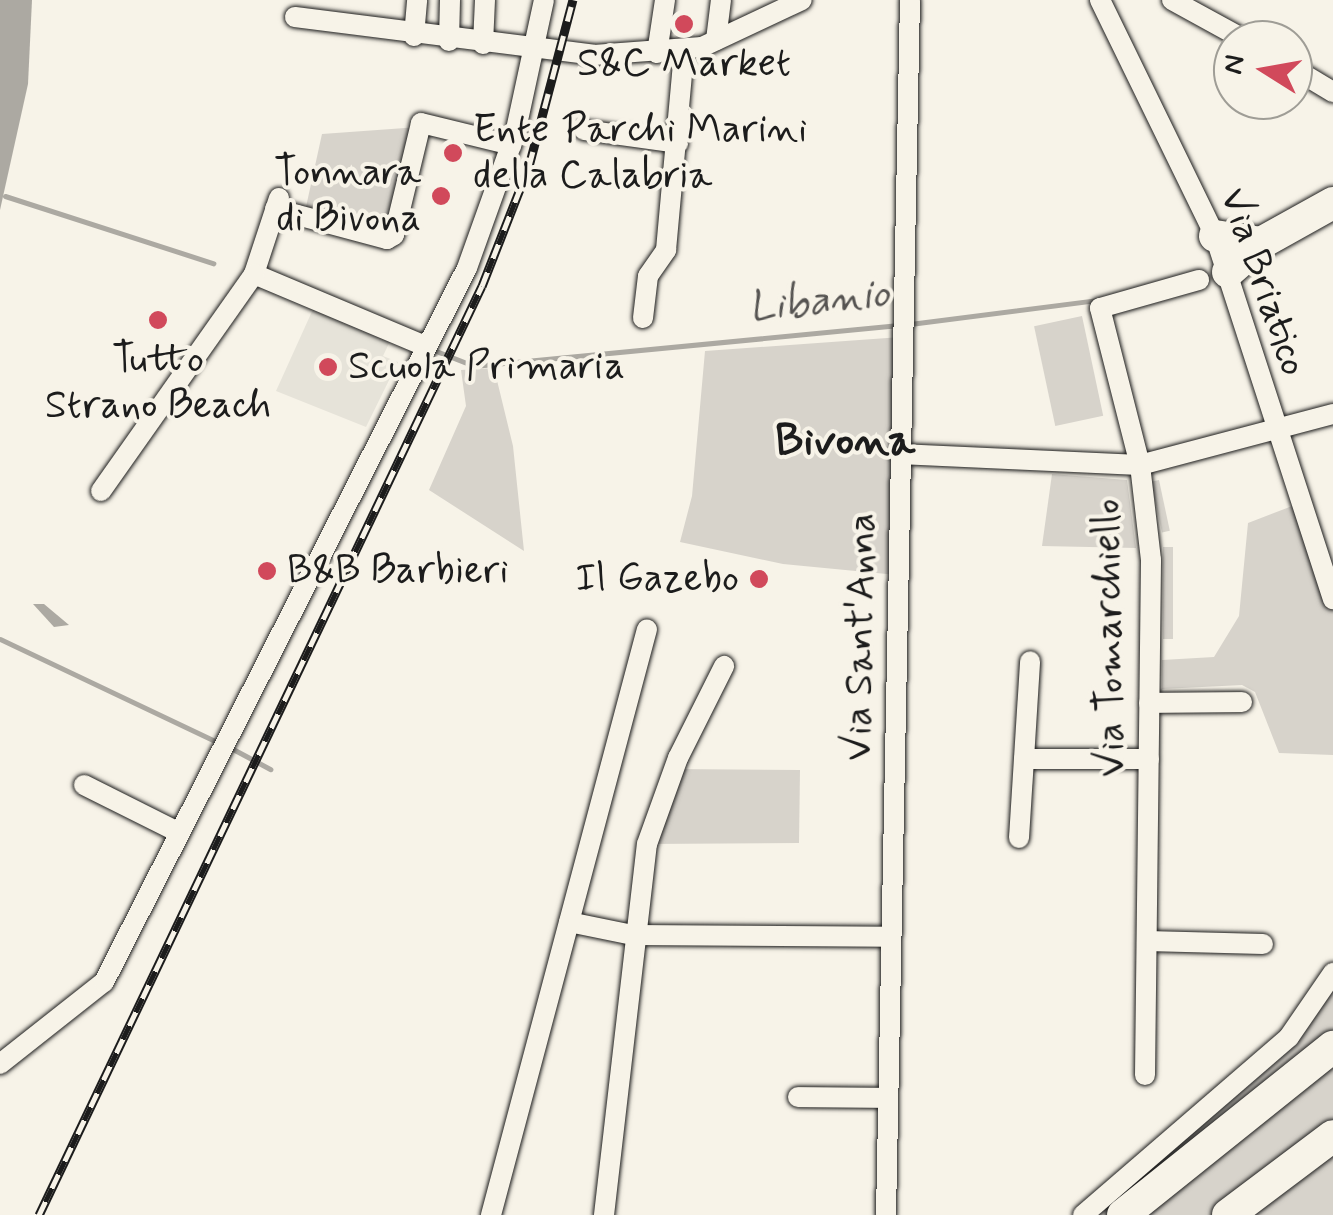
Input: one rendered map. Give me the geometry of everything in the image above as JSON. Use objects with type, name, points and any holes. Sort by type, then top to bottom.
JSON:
[{"type":"main road","points":[[1214,276],[1261,243],[1333,203]]},
{"type":"main road","points":[[1215,236],[1261,243]]},
{"type":"main road","points":[[1123,1215],[1333,1047]]},
{"type":"main road","points":[[1228,1215],[1333,1136]]},
{"type":"street","points":[[414,36],[417,0]]},
{"type":"street","points":[[449,41],[450,0]]},
{"type":"street","points":[[483,44],[485,0]]},
{"type":"street","points":[[4,1055],[104,982],[220,756],[423,345],[467,268],[511,144],[544,0]]},
{"type":"street","points":[[656,53],[665,0]]},
{"type":"street","points":[[716,40],[721,0]]},
{"type":"street","points":[[295,17],[449,41],[483,44],[537,39],[594,56],[684,51],[802,0]]},
{"type":"street","name":"Via Sant'Anna","points":[[886,1215],[910,0]]},
{"type":"street","name":"Via Briatico","points":[[1100,0],[1215,236],[1214,276],[1277,432],[1333,599]]},
{"type":"street","points":[[1172,0],[1213,23]]},
{"type":"street","points":[[643,318],[648,276],[666,250],[684,51]]},
{"type":"street","points":[[101,491],[254,274],[277,203],[387,238],[394,235],[421,123],[511,144]]},
{"type":"street","points":[[584,130],[678,142]]},
{"type":"street","points":[[254,274],[423,345]]},
{"type":"street","name":"Via Tomarchiello","points":[[1146,1076],[1151,560],[1140,465],[1100,308],[1214,276]]},
{"type":"street","points":[[899,454],[1140,465],[1277,432],[1333,414]]},
{"type":"street","points":[[492,1215],[646,629]]},
{"type":"street","points":[[1019,838],[1030,661]]},
{"type":"street","points":[[604,1215],[633,935],[647,844],[678,758],[724,666]]},
{"type":"street","points":[[1149,703],[1242,702]]},
{"type":"street","points":[[1024,759],[1149,759]]},
{"type":"street","points":[[84,785],[180,833]]},
{"type":"street","points":[[569,922],[633,935],[890,937]]},
{"type":"street","points":[[1147,941],[1262,944]]},
{"type":"street","points":[[1083,1215],[1289,1037],[1333,972]]},
{"type":"street","points":[[798,1097],[888,1098]]},
{"type":"shaded area","points":[[0,0],[32,0],[28,84],[0,210]]},
{"type":"shaded area","points":[[419,127],[394,235],[304,216],[322,134]]},
{"type":"shaded area","points":[[314,307],[391,339],[383,356],[398,362],[366,427],[276,391]]},
{"type":"shaded area","points":[[1082,316],[1103,416],[1055,426],[1034,326]]},
{"type":"shaded area","points":[[901,337],[897,575],[783,564],[680,542],[692,496],[705,351]]},
{"type":"shaded area","points":[[494,368],[513,446],[524,551],[429,490],[466,406],[461,370]]},
{"type":"shaded area","points":[[1052,474],[1127,480],[1136,548],[1042,546]]},
{"type":"shaded area","points":[[1159,480],[1170,531],[1162,533],[1151,482]]},
{"type":"shaded area","points":[[1300,503],[1333,599],[1333,755],[1279,753],[1255,692],[1242,685],[1162,689],[1162,660],[1214,657],[1239,616],[1248,523]]},
{"type":"shaded area","points":[[1163,547],[1173,547],[1173,639],[1163,639]]},
{"type":"shaded area","points":[[33,604],[44,604],[69,625],[54,627]]},
{"type":"shaded area","points":[[673,769],[800,770],[799,843],[647,844]]},
{"type":"shaded area","points":[[1333,973],[1333,1215],[1084,1215],[1289,1037]]},
{"type":"waterway","name":"Libanio","points":[[5,196],[213,263]]},
{"type":"waterway","name":"Libanio","points":[[910,324],[1098,300]]},
{"type":"waterway","name":"Libanio","points":[[436,351],[474,366],[899,325]]},
{"type":"waterway","points":[[0,639],[219,743]]},
{"type":"waterway","points":[[229,747],[270,769]]},
{"type":"railway","points":[[39,1215],[482,286],[529,166],[573,0]]},
{"type":"place","name":"S&C Market","points":[[684,24]]},
{"type":"place","name":"Ente Parchi Marini della Calabria","points":[[453,153]]},
{"type":"place","name":"Tonnara di Bivona","points":[[441,196]]},
{"type":"place","name":"Tutto Strano Beach","points":[[158,320]]},
{"type":"place","name":"Scuola Primaria","points":[[328,367]]},
{"type":"place","name":"B&B Barbieri","points":[[267,571]]},
{"type":"place","name":"Il Gazebo","points":[[759,579]]},
{"type":"district","name":"Bivona","points":[[845,442]]}]
